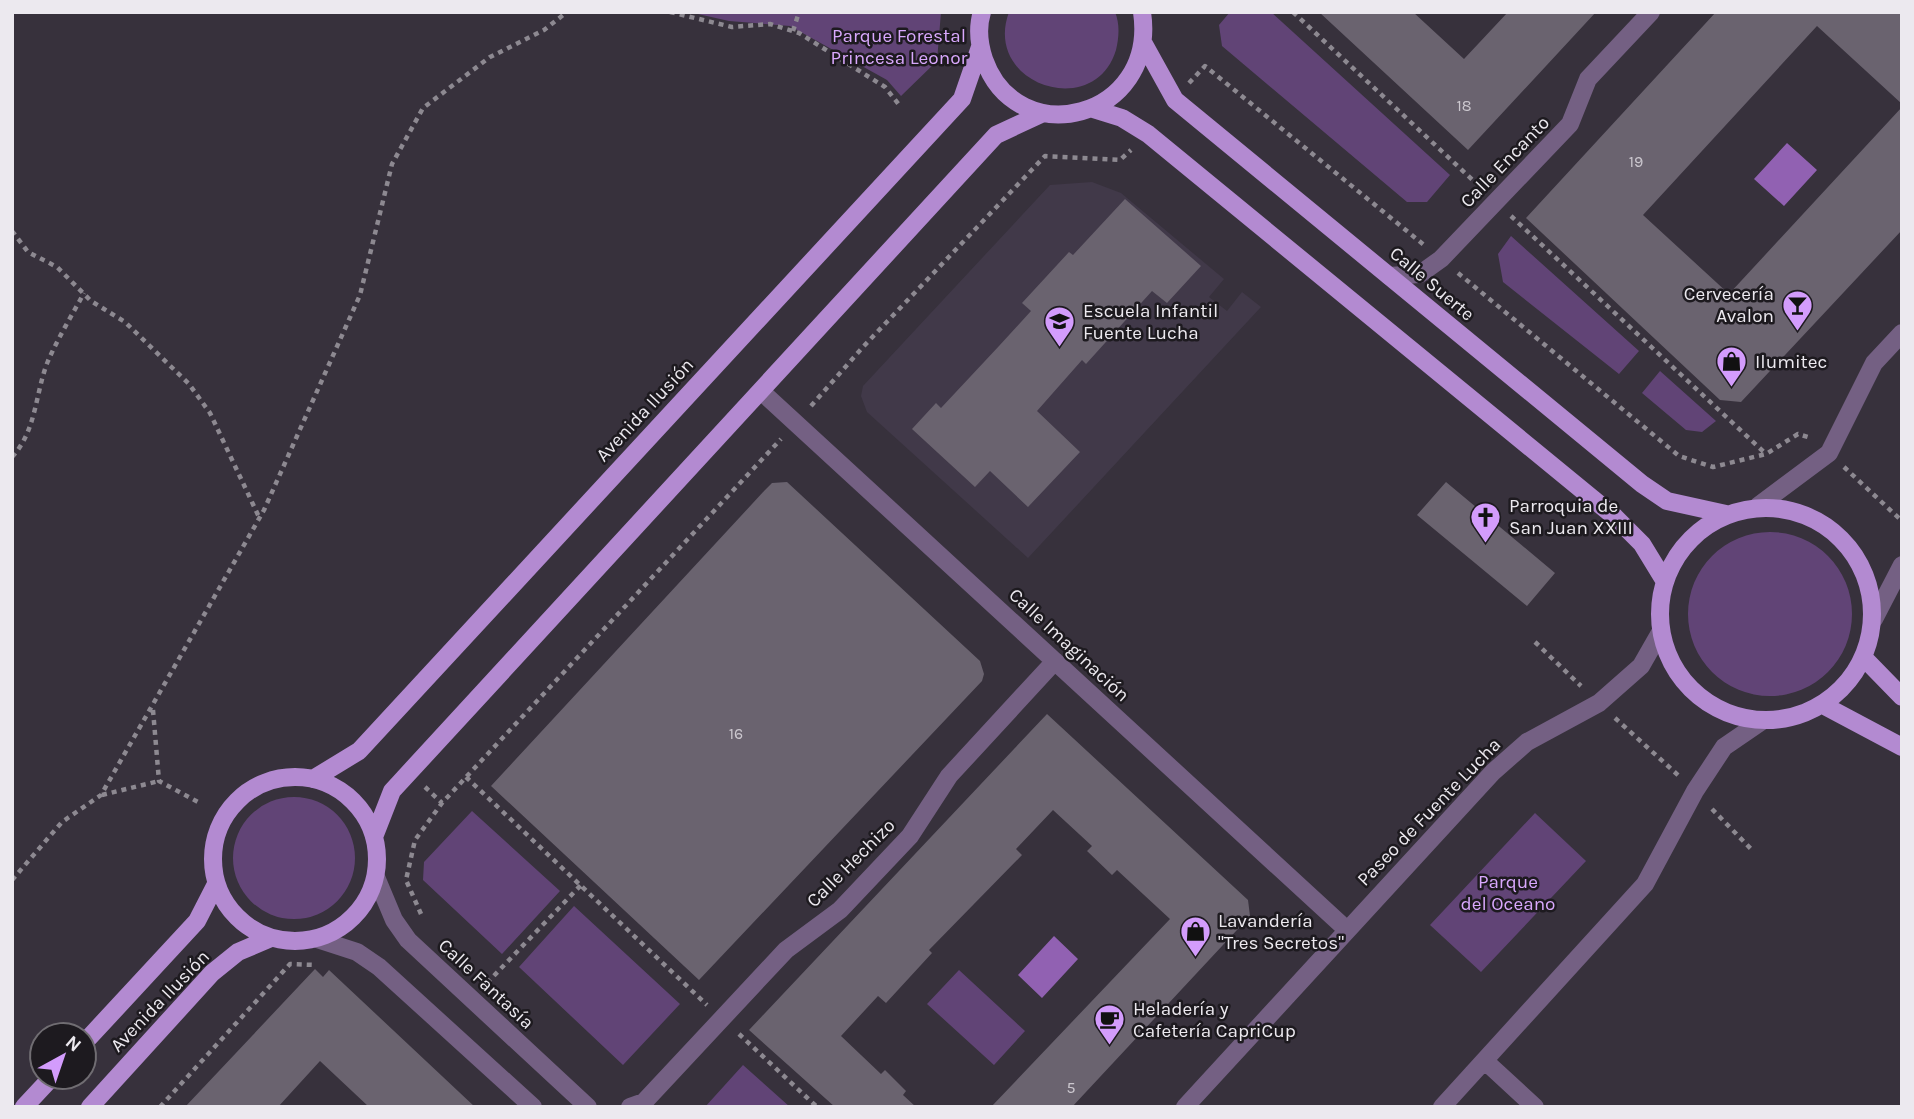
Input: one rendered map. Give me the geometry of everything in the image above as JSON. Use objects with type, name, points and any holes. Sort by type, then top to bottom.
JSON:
[{"type":"main road","points":[[982,12],[980,47],[988,70],[1002,90],[1021,104],[1043,113],[1069,115],[1093,109],[1118,93],[1135,71],[1144,44],[1142,12]]},
{"type":"main road","name":"Calle Suerte","points":[[1144,44],[1175,100],[1642,484],[1667,501],[1726,514]]},
{"type":"main road","name":"Avenida Ilusión","points":[[313,779],[359,751],[962,99],[980,47]]},
{"type":"main road","points":[[1093,109],[1122,118],[1148,134],[1615,517],[1642,544],[1664,580]]},
{"type":"main road","points":[[374,837],[392,791],[996,135],[1043,113]]},
{"type":"main road","points":[[1758,506],[1803,513],[1842,537],[1867,575],[1874,619],[1864,658],[1847,685],[1823,705],[1793,718],[1762,721],[1715,708],[1679,675],[1661,631],[1664,580],[1684,545],[1703,527],[1726,514],[1758,506]]},
{"type":"main road","points":[[1864,658],[1902,697]]},
{"type":"main road","points":[[1823,705],[1893,739],[1902,747]]},
{"type":"main road","points":[[289,777],[313,779],[334,787],[352,799],[365,816],[374,837],[376,877],[368,898],[355,916],[338,930],[317,939],[286,941],[271,938],[247,926],[228,907],[216,884],[212,859],[216,835],[227,813],[243,794],[265,782],[289,777]]},
{"type":"main road","name":"Avenida Ilusión","points":[[98,1028],[197,921],[216,884]]},
{"type":"main road","name":"Avenida Ilusión","points":[[90,1107],[212,973],[238,952],[271,938]]},
{"type":"main road","points":[[24,1107],[39,1091]]},
{"type":"street","name":"Calle Encanto","points":[[1389,276],[1420,274],[1441,259],[1570,124],[1588,79],[1651,12]]},
{"type":"street","points":[[1758,506],[1829,453],[1874,363],[1902,333]]},
{"type":"street","name":"Calle Imaginación","points":[[762,392],[1346,929]]},
{"type":"street","points":[[1874,619],[1902,565]]},
{"type":"street","name":"Paseo de Fuente Lucha","points":[[1185,1107],[1493,772],[1527,742],[1599,703],[1641,666],[1661,631]]},
{"type":"street","name":"Calle Hechizo","points":[[629,1107],[644,1102],[786,950],[840,910],[910,836],[949,776],[1055,660]]},
{"type":"street","points":[[1442,1107],[1645,884],[1695,791],[1724,747],[1762,721]]},
{"type":"street","name":"Calle Fantasía","points":[[376,877],[394,920],[408,940],[588,1107]]},
{"type":"street","points":[[317,939],[357,951],[379,967],[533,1107]]},
{"type":"street","points":[[1485,1061],[1535,1107]]},
{"type":"path","points":[[101,795],[260,518],[360,295],[392,164],[423,108],[490,57],[544,30],[567,12]]},
{"type":"path","points":[[670,12],[732,27],[770,24],[793,31],[836,54],[886,87],[900,106]]},
{"type":"path","points":[[793,31],[799,12]]},
{"type":"path","points":[[1293,12],[1766,454]]},
{"type":"path","points":[[1175,100],[1205,66],[1679,456],[1713,467],[1766,454],[1798,434],[1814,439],[1902,521]]},
{"type":"path","points":[[408,940],[425,922],[406,880],[415,840],[466,777],[796,423],[871,338],[1045,156],[1120,160],[1148,134]]},
{"type":"path","points":[[12,231],[28,252],[58,267],[84,293],[125,322],[189,384],[211,413],[260,518]]},
{"type":"path","points":[[12,457],[21,447],[37,407],[48,362],[84,293]]},
{"type":"path","points":[[1535,642],[1695,791],[1753,851]]},
{"type":"path","points":[[152,709],[159,780]]},
{"type":"path","points":[[466,777],[817,1107]]},
{"type":"path","points":[[12,880],[62,822],[101,795],[159,780],[198,802]]},
{"type":"path","points":[[12,866],[19,869]]},
{"type":"path","points":[[471,999],[581,885]]},
{"type":"path","points":[[160,1107],[290,964],[326,965]]},
{"type":"shaded area","points":[[1787,143],[1817,170],[1784,206],[1754,179]]},
{"type":"shaded area","name":"Escuela Infantil Fuente Lucha","points":[[1092,182],[1121,193],[1224,279],[1209,297],[1227,311],[1242,292],[1261,307],[1028,558],[867,412],[861,396],[863,386],[1050,185]]},
{"type":"shaded area","points":[[1054,936],[1078,959],[1042,998],[1018,975]]},
{"type":"green space","name":"Parque Forestal Princesa Leonor","points":[[689,12],[941,12],[937,61],[901,96],[887,80],[790,26],[729,21]]},
{"type":"green space","points":[[1009,12],[1115,12],[1118,21],[1116,50],[1104,72],[1087,84],[1066,88],[1044,85],[1025,75],[1011,59],[1005,38]]},
{"type":"green space","points":[[1230,12],[1271,12],[1450,175],[1427,202],[1407,202],[1222,46],[1219,25]]},
{"type":"green space","points":[[1511,236],[1639,351],[1619,374],[1503,282],[1498,254]]},
{"type":"green space","points":[[1660,371],[1716,421],[1702,432],[1686,430],[1642,393]]},
{"type":"green space","points":[[1770,532],[1801,538],[1828,556],[1846,583],[1852,614],[1846,645],[1828,672],[1801,690],[1770,696],[1739,690],[1712,672],[1694,645],[1688,614],[1694,583],[1712,556],[1739,538]]},
{"type":"green space","points":[[294,797],[317,802],[337,815],[350,835],[355,858],[350,881],[337,901],[317,914],[294,919],[271,914],[251,901],[238,881],[233,858],[238,835],[251,815],[271,802]]},
{"type":"green space","points":[[472,811],[560,891],[502,954],[423,880],[424,862]]},
{"type":"green space","name":"Parque del Oceano","points":[[1535,813],[1586,861],[1481,972],[1430,925]]},
{"type":"green space","points":[[574,906],[680,1004],[623,1065],[519,967]]},
{"type":"green space","points":[[959,970],[1025,1031],[994,1065],[927,1004]]},
{"type":"green space","points":[[743,1065],[790,1107],[705,1107]]},
{"type":"building","points":[[1319,12],[1413,12],[1464,59],[1508,12],[1596,12],[1468,150]]},
{"type":"building","points":[[1716,12],[1902,12],[1902,104],[1817,26],[1643,215],[1729,294],[1902,107],[1902,230],[1741,402],[1720,400],[1526,218]]},
{"type":"building","points":[[1125,199],[1201,266],[1167,303],[1152,291],[1086,364],[1082,360],[1037,411],[1080,452],[1028,507],[990,471],[975,487],[912,429],[936,403],[941,408],[999,346],[1031,311],[1022,303],[1069,252],[1073,255]]},
{"type":"building","points":[[787,482],[980,661],[984,674],[982,681],[699,980],[491,786],[765,490],[772,483]]},
{"type":"building","name":"Parroquia de San Juan XXIII","points":[[1446,482],[1555,573],[1527,606],[1417,515]]},
{"type":"building","points":[[1047,714],[1248,900],[1250,916],[1072,1107],[991,1107],[1170,919],[1117,870],[1112,875],[1087,851],[1092,846],[1053,810],[1016,849],[1022,855],[929,950],[932,953],[886,1003],[878,996],[841,1036],[881,1074],[885,1070],[906,1091],[903,1095],[916,1107],[835,1107],[749,1030]]},
{"type":"building","points":[[315,969],[323,977],[329,970],[475,1107],[369,1107],[320,1061],[278,1107],[185,1107]]},
{"type":"place","name":"Cervecería Avalon","points":[[1797,332]]},
{"type":"place","name":"Escuela Infantil Fuente Lucha","points":[[1060,349]]},
{"type":"place","name":"Ilumitec","points":[[1732,389]]},
{"type":"place","name":"Parroquia de San Juan XXIII","points":[[1486,544]]},
{"type":"place","name":"Lavandería \"Tres Secretos\"","points":[[1195,959]]},
{"type":"place","name":"Heladería y Cafetería CapriCup","points":[[1110,1047]]}]
